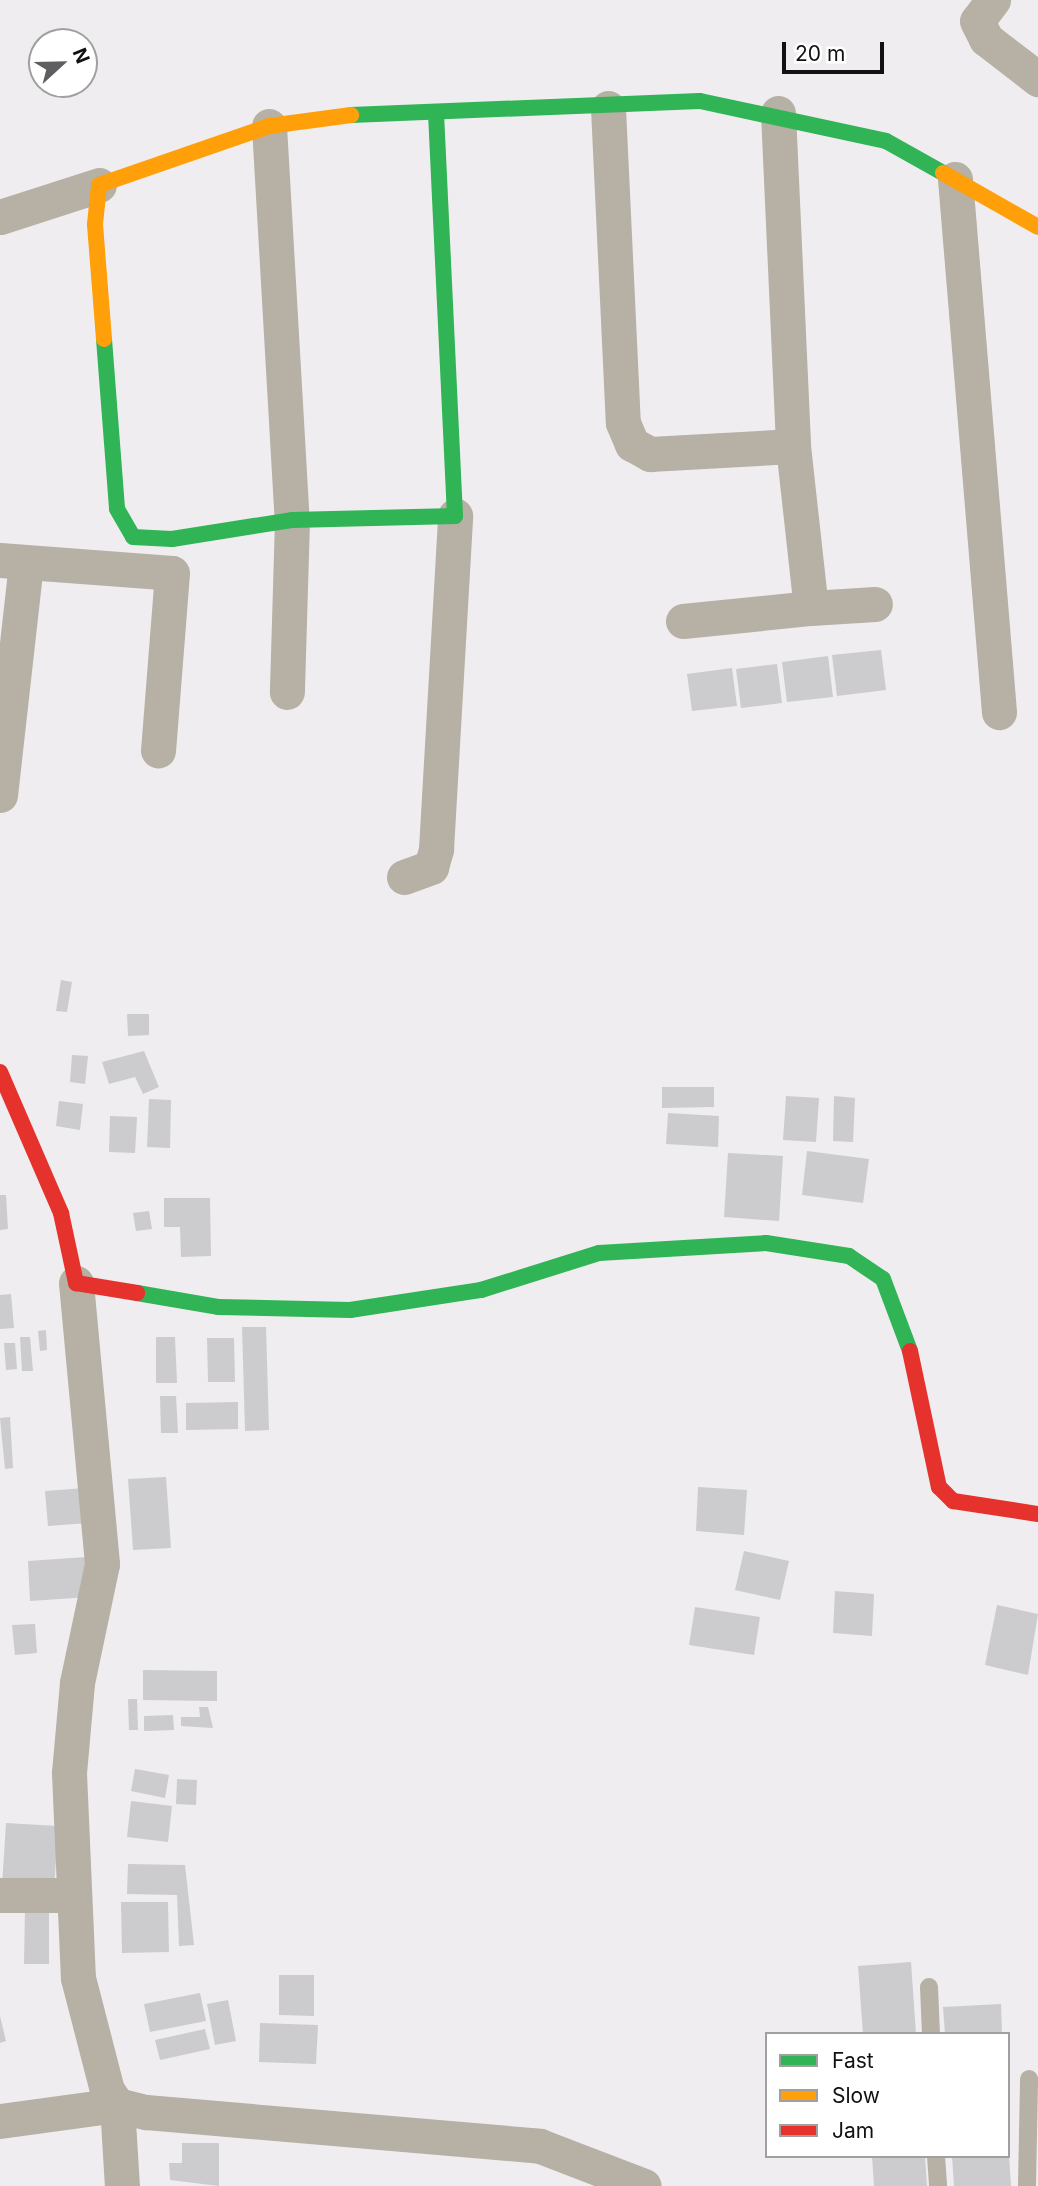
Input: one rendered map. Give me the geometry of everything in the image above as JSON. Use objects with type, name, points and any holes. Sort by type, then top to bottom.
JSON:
[{"type":"street","points":[[993,0],[977,21],[986,39],[1038,79]]},
{"type":"street","points":[[0,217],[268,127],[354,115],[608,108],[700,100],[778,113],[886,141],[1038,228]]},
{"type":"street","points":[[608,108],[623,423],[632,444],[650,454],[793,446]]},
{"type":"street","points":[[778,113],[793,446],[811,608]]},
{"type":"street","points":[[404,877],[431,867],[436,849],[455,516],[436,114]]},
{"type":"street","points":[[268,127],[292,520],[287,692]]},
{"type":"street","points":[[956,179],[999,712]]},
{"type":"street","points":[[99,185],[94,224],[123,529],[147,541],[292,520],[455,516]]},
{"type":"street","points":[[0,795],[13,561],[172,573],[158,750]]},
{"type":"street","points":[[683,621],[875,604]]},
{"type":"street","points":[[0,1072],[61,1213],[76,1283],[102,1564],[77,1683],[70,1760],[78,1978],[100,2075],[117,2105],[122,2186]]},
{"type":"street","points":[[76,1283],[218,1307],[350,1310],[481,1290],[599,1253],[766,1243],[849,1256],[883,1279],[904,1321],[939,1487],[953,1501],[1038,1514]]},
{"type":"street","points":[[0,1895],[74,1895]]},
{"type":"street","points":[[0,2122],[117,2105],[540,2146],[644,2186]]},
{"type":"lane","points":[[929,1987],[931,2032]]},
{"type":"lane","points":[[1027,2186],[1029,2079]]},
{"type":"lane","points":[[936,2158],[938,2186]]},
{"type":"building","points":[[881,650],[886,690],[837,696],[832,655]]},
{"type":"building","points":[[828,656],[833,697],[787,702],[782,662]]},
{"type":"building","points":[[777,664],[782,703],[741,708],[736,669]]},
{"type":"building","points":[[732,668],[737,706],[692,711],[687,674]]},
{"type":"building","points":[[61,980],[72,982],[67,1012],[56,1011]]},
{"type":"building","points":[[127,1014],[149,1014],[149,1035],[128,1036]]},
{"type":"building","points":[[144,1051],[159,1087],[143,1094],[135,1077],[109,1084],[102,1062]]},
{"type":"building","points":[[72,1055],[88,1056],[85,1084],[70,1082]]},
{"type":"building","points":[[662,1087],[714,1087],[714,1107],[662,1108]]},
{"type":"building","points":[[786,1096],[819,1098],[816,1142],[783,1140]]},
{"type":"building","points":[[834,1096],[855,1098],[853,1142],[833,1141]]},
{"type":"building","points":[[149,1099],[171,1100],[170,1148],[147,1147]]},
{"type":"building","points":[[59,1101],[83,1104],[80,1130],[56,1126]]},
{"type":"building","points":[[668,1113],[719,1116],[718,1147],[666,1144]]},
{"type":"building","points":[[110,1116],[137,1117],[135,1153],[109,1152]]},
{"type":"building","points":[[807,1151],[869,1159],[863,1203],[802,1195]]},
{"type":"building","points":[[728,1153],[783,1156],[779,1221],[724,1217]]},
{"type":"building","points":[[0,1195],[6,1195],[8,1229],[0,1230]]},
{"type":"building","points":[[164,1198],[210,1198],[211,1256],[181,1257],[180,1227],[164,1227]]},
{"type":"building","points":[[149,1211],[152,1229],[136,1231],[133,1213]]},
{"type":"building","points":[[11,1294],[14,1328],[0,1329],[0,1295]]},
{"type":"building","points":[[242,1327],[266,1327],[269,1430],[245,1431]]},
{"type":"building","points":[[46,1330],[47,1350],[40,1351],[38,1331]]},
{"type":"building","points":[[20,1337],[30,1337],[33,1371],[22,1371]]},
{"type":"building","points":[[156,1337],[175,1337],[177,1383],[156,1383]]},
{"type":"building","points":[[207,1338],[234,1338],[235,1382],[208,1382]]},
{"type":"building","points":[[4,1343],[15,1343],[17,1369],[6,1370]]},
{"type":"building","points":[[160,1396],[176,1396],[178,1433],[161,1433]]},
{"type":"building","points":[[238,1402],[238,1429],[186,1430],[186,1403]]},
{"type":"building","points":[[10,1417],[13,1468],[5,1469],[0,1418]]},
{"type":"building","points":[[166,1477],[171,1548],[133,1550],[128,1479]]},
{"type":"building","points":[[698,1487],[747,1490],[744,1535],[696,1531]]},
{"type":"building","points":[[85,1488],[88,1523],[48,1526],[45,1491]]},
{"type":"building","points":[[744,1551],[789,1561],[780,1600],[735,1590]]},
{"type":"building","points":[[86,1557],[89,1597],[30,1601],[28,1561]]},
{"type":"building","points":[[835,1591],[874,1594],[872,1636],[833,1633]]},
{"type":"building","points":[[997,1605],[1038,1614],[1028,1675],[985,1665]]},
{"type":"building","points":[[695,1607],[760,1617],[754,1655],[689,1645]]},
{"type":"building","points":[[35,1624],[37,1653],[15,1655],[12,1625]]},
{"type":"building","points":[[143,1670],[217,1671],[217,1701],[143,1700]]},
{"type":"building","points":[[128,1699],[137,1699],[138,1730],[129,1730]]},
{"type":"building","points":[[199,1707],[208,1707],[213,1728],[181,1726],[181,1717],[200,1717]]},
{"type":"building","points":[[173,1715],[174,1730],[144,1731],[144,1716]]},
{"type":"building","points":[[135,1769],[169,1775],[165,1798],[131,1791]]},
{"type":"building","points":[[177,1779],[197,1780],[196,1805],[176,1804]]},
{"type":"building","points":[[131,1801],[172,1806],[168,1842],[127,1837]]},
{"type":"building","points":[[6,1823],[58,1826],[54,1890],[2,1886]]},
{"type":"building","points":[[128,1864],[185,1865],[194,1945],[179,1946],[177,1895],[127,1894]]},
{"type":"building","points":[[121,1902],[168,1902],[169,1952],[122,1953]]},
{"type":"building","points":[[25,1909],[49,1910],[49,1964],[24,1964]]},
{"type":"building","points":[[911,1962],[916,2032],[863,2032],[858,1966]]},
{"type":"building","points":[[279,1975],[314,1975],[314,2016],[279,2015]]},
{"type":"building","points":[[200,1993],[206,2021],[150,2032],[144,2004]]},
{"type":"building","points":[[228,2000],[236,2041],[215,2045],[207,2004]]},
{"type":"building","points":[[1001,2004],[1002,2032],[945,2032],[943,2007]]},
{"type":"building","points":[[0,2016],[6,2041],[0,2043]]},
{"type":"building","points":[[260,2023],[318,2025],[316,2064],[259,2062]]},
{"type":"building","points":[[205,2029],[210,2049],[160,2060],[155,2040]]},
{"type":"building","points":[[182,2143],[219,2143],[219,2186],[170,2180],[169,2163],[182,2163]]},
{"type":"building","points":[[872,2158],[925,2158],[927,2186],[874,2186]]},
{"type":"building","points":[[952,2158],[1009,2158],[1011,2186],[954,2186]]},
{"type":"traffic: fast","points":[[351,115],[700,101],[886,141],[943,173]]},
{"type":"traffic: fast","points":[[104,339],[117,509],[133,537],[172,539],[292,520],[455,516],[436,114]]},
{"type":"traffic: fast","points":[[137,1293],[218,1307],[350,1310],[481,1290],[599,1253],[766,1243],[849,1256],[883,1279],[910,1351]]},
{"type":"traffic: slow","points":[[104,339],[95,224],[99,185],[269,126],[351,115]]},
{"type":"traffic: slow","points":[[943,173],[1038,227]]},
{"type":"traffic: jam","points":[[0,1072],[61,1213],[76,1283],[137,1293]]},
{"type":"traffic: jam","points":[[910,1351],[939,1487],[953,1501],[1038,1514]]}]
